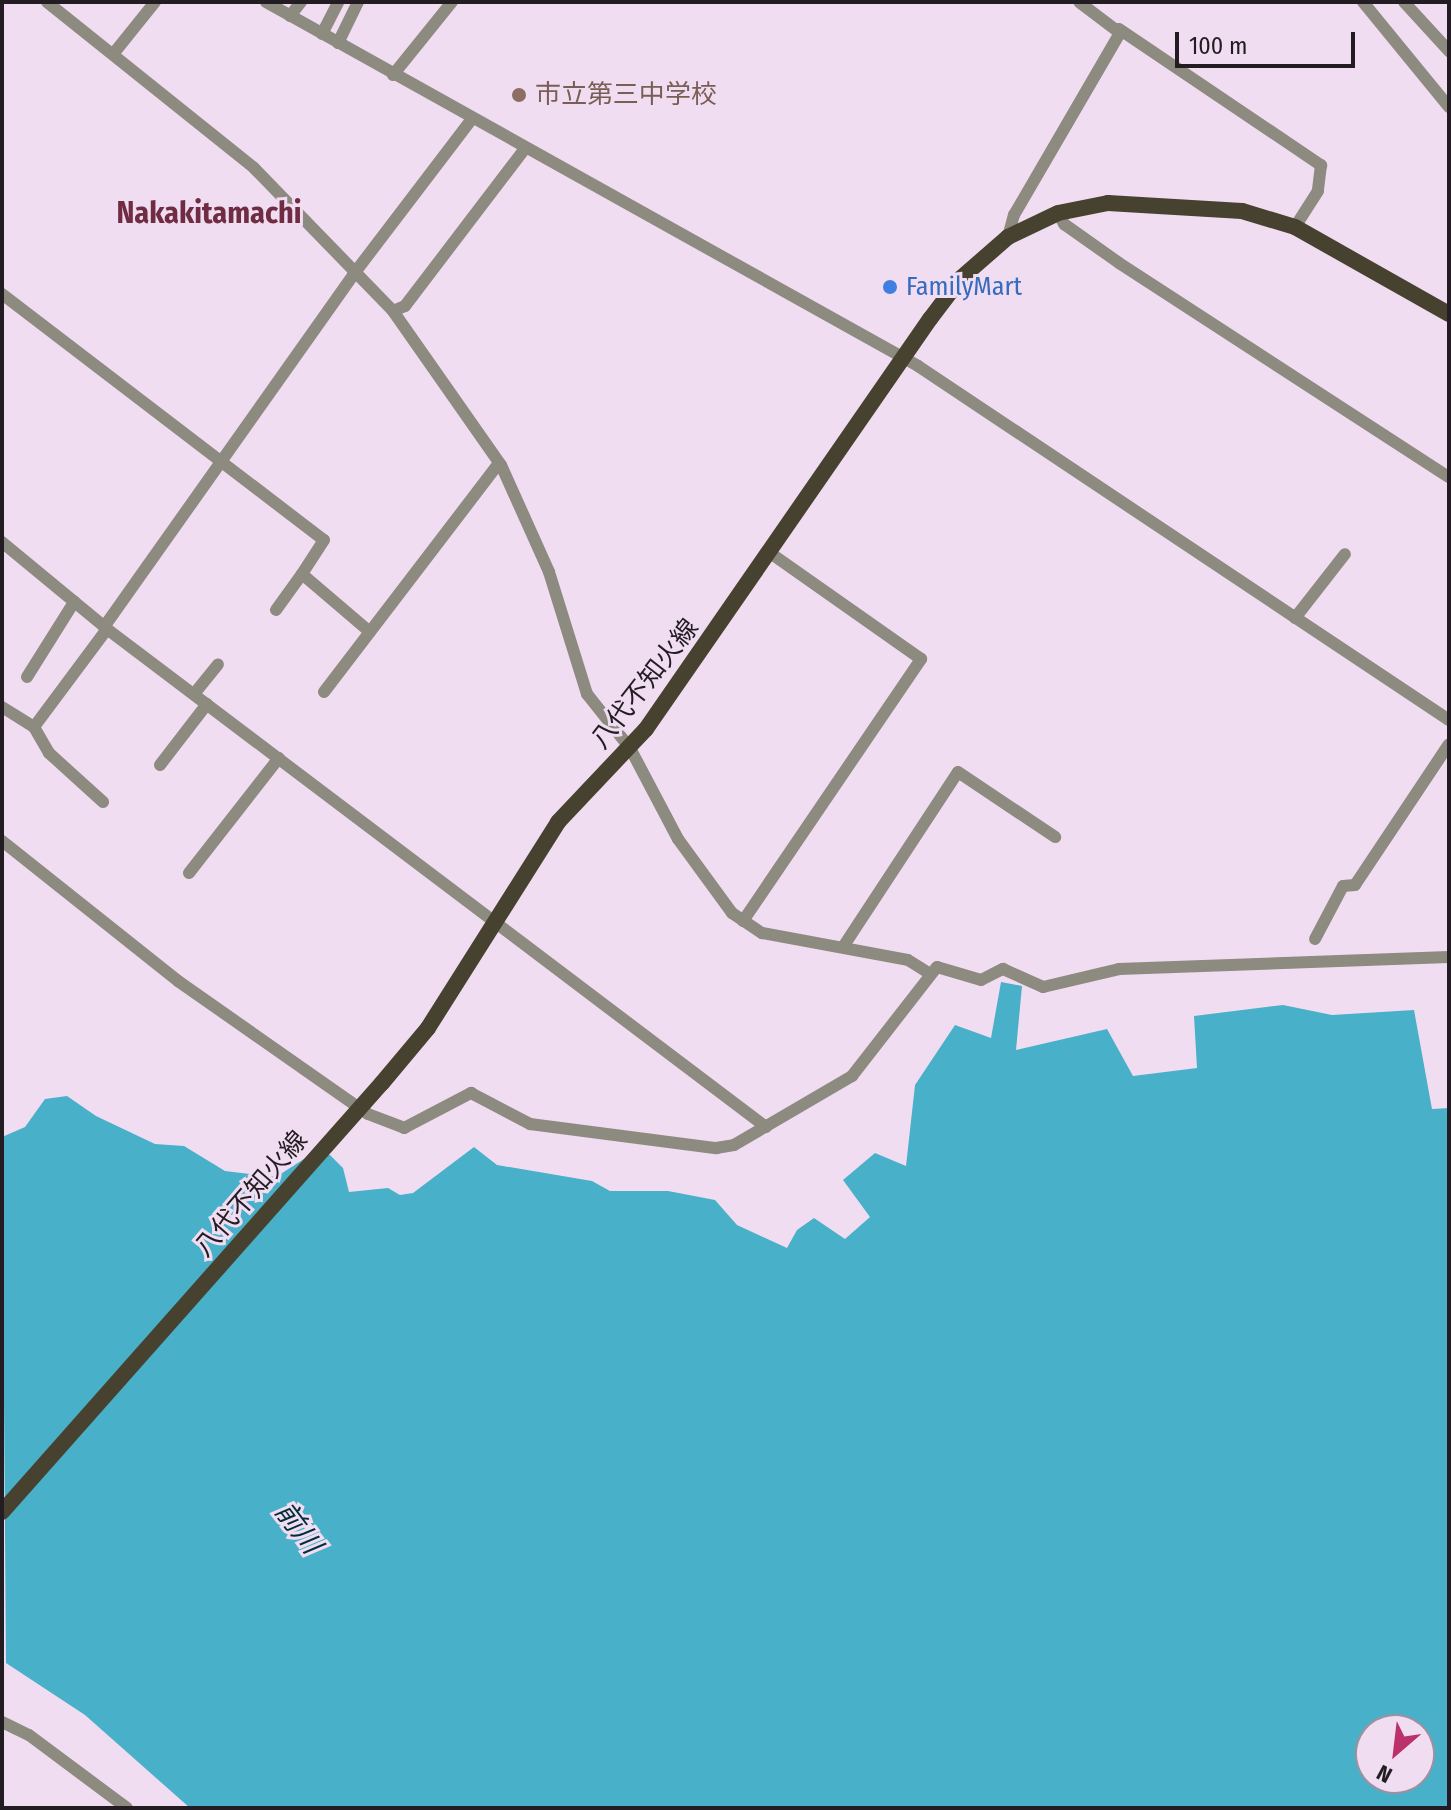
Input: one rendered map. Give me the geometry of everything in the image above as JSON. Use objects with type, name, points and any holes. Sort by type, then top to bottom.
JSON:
[{"type":"main road","name":"八代不知火線","points":[[2,1512],[428,1028],[558,822],[630,748],[961,278],[1008,237],[1058,213],[1108,203],[1151,203],[1242,211],[1295,227],[1449,314]]},
{"type":"street","points":[[47,2],[254,168],[353,275],[393,311],[499,463],[549,572],[587,694],[630,748],[678,839],[709,886],[743,921],[776,937],[843,947],[919,966],[948,968],[981,980],[1003,969],[1043,987],[1119,969],[1449,957]]},
{"type":"street","points":[[114,53],[155,2]]},
{"type":"street","points":[[266,2],[524,150],[902,358],[1449,720]]},
{"type":"street","points":[[290,16],[301,2]]},
{"type":"street","points":[[322,34],[338,2]]},
{"type":"street","points":[[338,43],[358,2]]},
{"type":"street","points":[[393,75],[452,2]]},
{"type":"street","points":[[1079,2],[1321,165],[1318,191],[1295,227]]},
{"type":"street","points":[[1363,2],[1449,107]]},
{"type":"street","points":[[1404,2],[1449,51]]},
{"type":"street","points":[[1008,237],[1014,215],[1119,29]]},
{"type":"street","points":[[34,727],[353,275],[471,120]]},
{"type":"street","points":[[393,311],[405,306],[524,150]]},
{"type":"street","points":[[1058,213],[1064,224],[1119,263],[1449,477]]},
{"type":"street","points":[[2,294],[324,540],[276,610]]},
{"type":"street","points":[[324,692],[499,463]]},
{"type":"street","points":[[2,542],[105,628],[766,1127]]},
{"type":"street","points":[[743,921],[921,659],[770,553]]},
{"type":"street","points":[[1295,618],[1345,554]]},
{"type":"street","points":[[302,574],[370,632]]},
{"type":"street","points":[[27,677],[74,602]]},
{"type":"street","points":[[194,694],[218,664]]},
{"type":"street","points":[[160,765],[207,704]]},
{"type":"street","points":[[2,707],[34,727],[49,753],[103,802]]},
{"type":"street","points":[[1315,939],[1343,886],[1355,885],[1449,744]]},
{"type":"street","points":[[189,873],[279,758]]},
{"type":"street","points":[[843,947],[958,772],[1055,837]]},
{"type":"street","points":[[2,841],[178,981],[387,1124],[404,1128],[420,1124],[471,1093],[530,1124],[716,1148],[749,1140],[852,1076],[919,966]]},
{"type":"street","points":[[2,1722],[64,1759],[127,1808]]},
{"type":"water","name":"前川","points":[[1001,982],[1022,986],[1016,1050],[1107,1029],[1133,1076],[1197,1068],[1194,1016],[1283,1005],[1332,1015],[1414,1010],[1432,1109],[1449,1108],[1449,1808],[190,1808],[85,1715],[6,1663],[2,1137],[25,1127],[45,1099],[67,1096],[96,1116],[155,1144],[184,1146],[225,1171],[276,1177],[310,1155],[330,1155],[343,1168],[349,1192],[388,1188],[400,1195],[413,1193],[474,1147],[497,1165],[592,1181],[610,1191],[668,1191],[715,1200],[737,1225],[787,1248],[797,1230],[814,1218],[845,1239],[870,1217],[843,1180],[875,1153],[906,1166],[915,1085],[955,1025],[991,1038]]},
{"type":"place","name":"市立第三中学校","points":[[519,95]]},
{"type":"place","name":"FamilyMart","points":[[890,287]]},
{"type":"district","name":"Nakakitamachi","points":[[209,213]]}]
